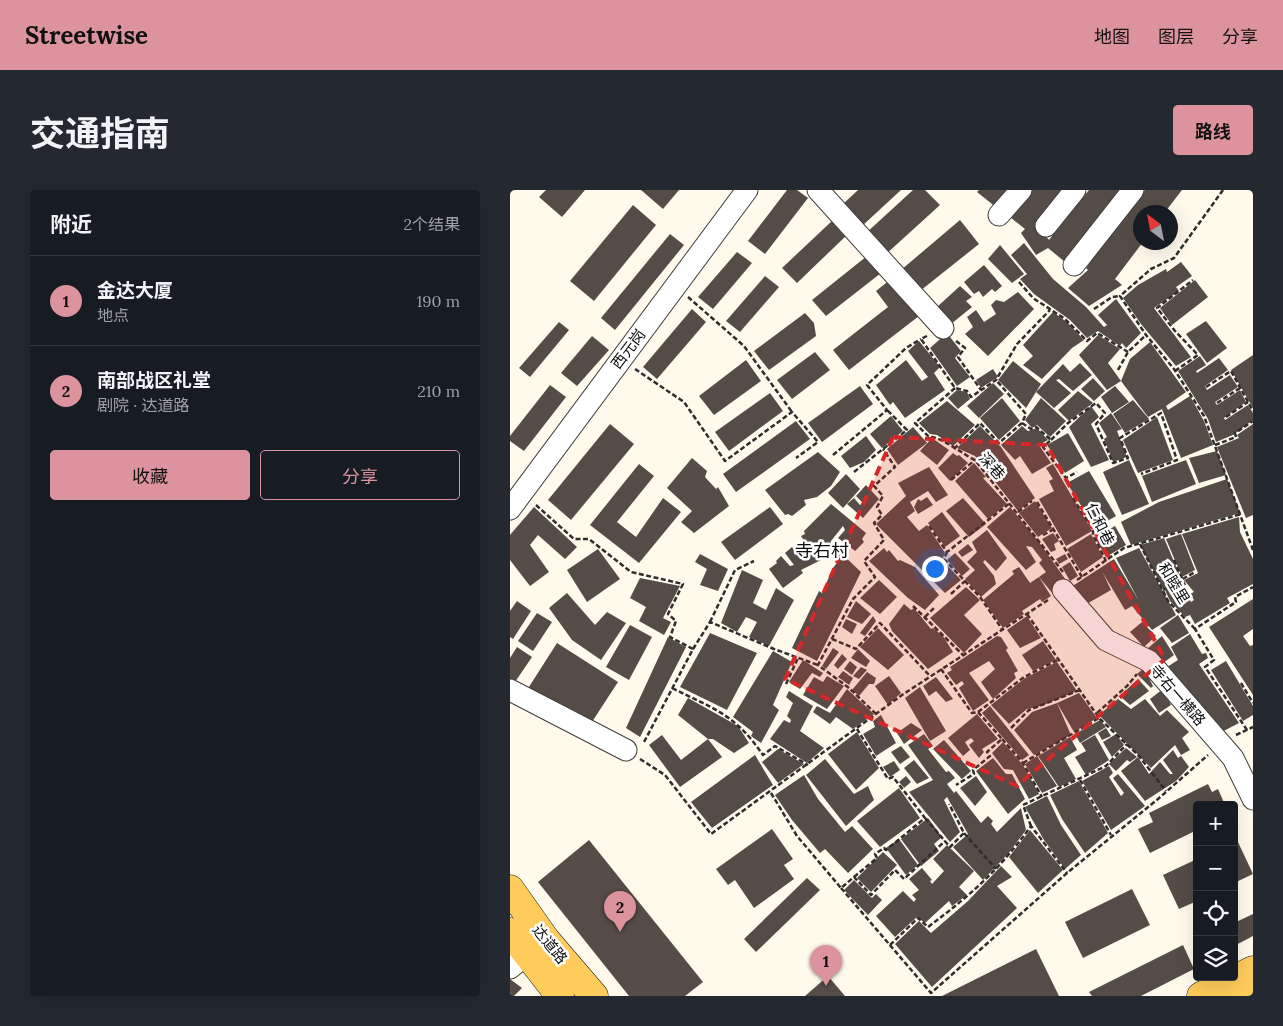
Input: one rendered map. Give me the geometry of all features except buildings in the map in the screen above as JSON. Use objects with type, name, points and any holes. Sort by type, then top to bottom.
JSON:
[{"type":"main road","name":"达道路","points":[[510,889],[527,954],[594,996]]},
{"type":"main road","name":"达道路","points":[[510,932],[560,996]]},
{"type":"main road","points":[[1201,996],[1253,970]]},
{"type":"main road","points":[[1245,996],[1253,992]]},
{"type":"street","name":"西元岗","points":[[516,501],[747,190]]},
{"type":"street","points":[[818,190],[943,328]]},
{"type":"street","points":[[999,215],[1021,190]]},
{"type":"street","points":[[1046,226],[1075,190]]},
{"type":"street","points":[[1074,265],[1132,190]]},
{"type":"street","name":"寺右一横路","points":[[1067,587],[1106,640],[1146,659],[1220,743],[1233,758],[1253,799]]},
{"type":"street","points":[[510,690],[631,753]]},
{"type":"path","points":[[1094,309],[1112,297],[1120,296],[1151,270],[1174,258],[1223,190]]},
{"type":"path","points":[[1175,371],[1198,355],[1175,331],[1157,308],[1193,280]]},
{"type":"path","points":[[1019,282],[1033,298],[1066,319],[1087,341],[1097,333],[1128,352]]},
{"type":"path","points":[[675,286],[744,346],[792,412],[818,442],[796,458]]},
{"type":"path","points":[[1120,296],[1146,335],[1175,371],[1204,416],[1253,550]]},
{"type":"path","points":[[921,339],[956,388],[967,391],[971,397],[996,380],[1017,344],[1050,310]]},
{"type":"path","points":[[854,472],[907,430],[887,410],[867,385],[906,348],[943,328],[965,348],[958,357],[981,390]]},
{"type":"path","points":[[1118,370],[1128,352],[1146,335]]},
{"type":"path","points":[[621,360],[684,402],[725,461],[792,412]]},
{"type":"path","points":[[1206,387],[1230,371],[1253,411]]},
{"type":"path","points":[[954,449],[980,423],[999,443],[1022,423],[1026,414],[996,380]]},
{"type":"path","name":"深巷","points":[[956,388],[915,423],[929,436],[936,436],[954,449],[975,460],[1018,512],[1067,587]]},
{"type":"path","points":[[1217,403],[1240,388]]},
{"type":"path","points":[[1077,472],[1066,478],[1043,447],[1068,423],[1096,402],[1104,413],[1096,424],[1113,463],[1128,458],[1120,438],[1161,413],[1177,460],[1141,474]]},
{"type":"path","points":[[1226,417],[1248,402]]},
{"type":"path","points":[[832,455],[887,410]]},
{"type":"path","points":[[1215,445],[1236,437],[1235,433],[1253,421]]},
{"type":"path","points":[[1022,423],[1031,429],[1036,427],[1051,440]]},
{"type":"path","points":[[818,664],[853,599],[875,576],[864,560],[884,540],[874,523],[882,515],[877,507],[883,496],[874,486],[895,467],[883,449]]},
{"type":"path","points":[[951,480],[975,460]]},
{"type":"path","name":"仁和巷","points":[[1073,498],[1093,530],[1093,535],[1106,561]]},
{"type":"path","points":[[516,501],[574,539],[590,539],[631,572],[683,584],[668,614],[676,621],[670,637],[693,649]]},
{"type":"path","points":[[1018,512],[1032,502]]},
{"type":"path","points":[[1037,502],[1082,577]]},
{"type":"path","points":[[1002,629],[980,598],[944,559],[947,552],[1010,503]]},
{"type":"path","points":[[754,561],[735,570],[710,622],[672,688],[631,753],[665,775],[711,834],[930,676],[1027,614],[1124,548],[1241,514]]},
{"type":"path","points":[[929,526],[947,552]]},
{"type":"path","points":[[1044,536],[1054,529]]},
{"type":"path","name":"和睦里","points":[[1140,544],[1168,600],[1195,629],[1214,660],[1205,667],[1247,730]]},
{"type":"path","points":[[1174,560],[1189,595]]},
{"type":"path","points":[[1163,590],[1195,572]]},
{"type":"path","points":[[951,594],[965,581]]},
{"type":"path","points":[[1195,629],[1236,602],[1235,597],[1253,587]]},
{"type":"path","points":[[913,606],[963,655]]},
{"type":"path","points":[[925,617],[935,607]]},
{"type":"path","points":[[1027,614],[1099,718],[1139,756],[1166,791]]},
{"type":"path","points":[[710,622],[798,658],[818,664],[849,688],[876,714]]},
{"type":"path","points":[[832,639],[856,648],[880,623],[930,676]]},
{"type":"path","points":[[786,684],[798,658]]},
{"type":"path","points":[[1097,713],[1127,686],[1146,659]]},
{"type":"path","points":[[942,669],[972,713],[978,712],[1024,677],[1058,660]]},
{"type":"path","points":[[1241,683],[1253,703]]},
{"type":"path","points":[[672,688],[730,717],[748,733],[762,755],[775,746],[808,765]]},
{"type":"path","points":[[1011,728],[1029,710],[1080,690]]},
{"type":"path","points":[[978,712],[1023,763],[1042,796]]},
{"type":"path","points":[[1023,763],[1099,718]]},
{"type":"path","points":[[856,729],[888,779],[893,777],[950,847],[964,833]]},
{"type":"path","points":[[956,785],[974,774],[973,770],[990,756],[987,752],[1002,739]]},
{"type":"path","points":[[770,793],[797,836],[931,993],[1067,873],[1166,791],[1220,743]]},
{"type":"path","points":[[1067,873],[1031,826],[1023,805],[1080,780],[1106,766],[1127,744]]},
{"type":"path","points":[[1080,780],[1111,835]]},
{"type":"path","points":[[949,804],[964,833],[997,869]]},
{"type":"path","points":[[841,888],[877,858],[875,854],[884,848],[886,850],[925,818]]},
{"type":"path","points":[[890,945],[918,918],[928,927],[966,899],[997,869],[1031,826]]},
{"type":"path","points":[[854,878],[870,895],[895,870],[904,879],[945,842]]},
{"type":"highlighted area","points":[[893,437],[1047,445],[1165,659],[1017,786],[785,679]]},
{"type":"place","name":"南部战区礼堂","points":[[620,932]]},
{"type":"place","name":"金达大厦","points":[[826,986]]},
{"type":"district","name":"寺右村","points":[[822,550]]}]
